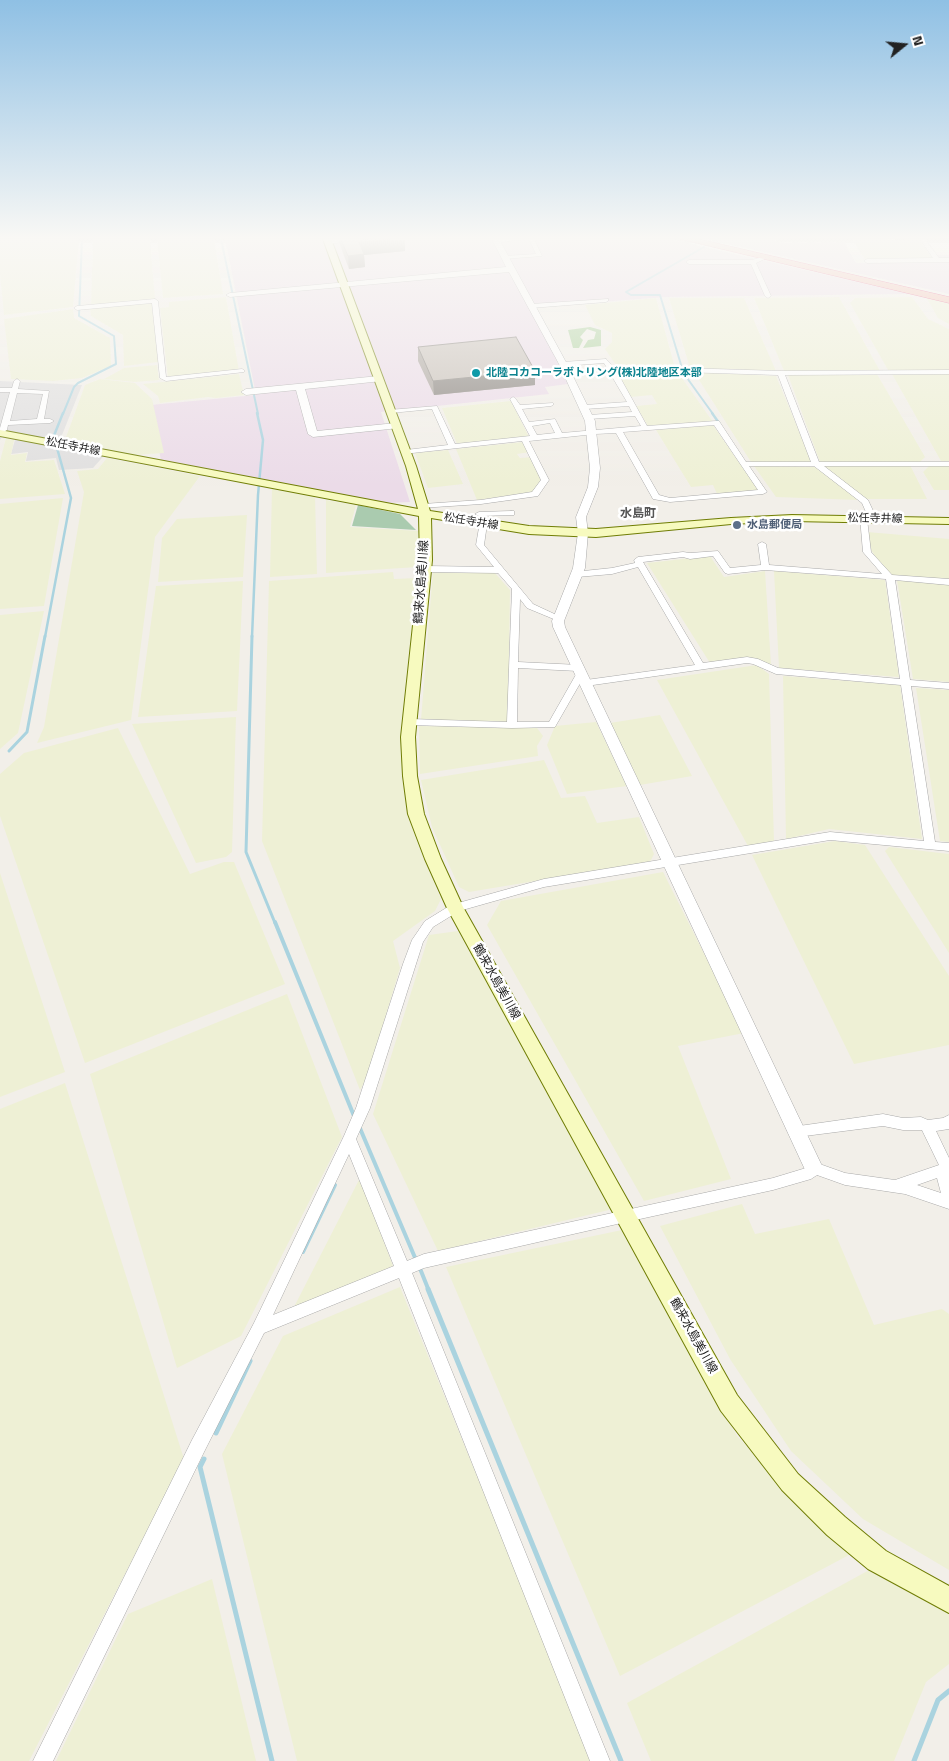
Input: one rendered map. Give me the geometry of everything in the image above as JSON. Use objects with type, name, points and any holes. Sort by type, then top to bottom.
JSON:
[{"type":"main road","name":"鶴来水島美川線","points":[[358,321],[406,452],[423,512],[425,569],[410,722],[410,776],[416,814],[433,859],[455,908],[729,1403],[790,1482],[836,1526],[878,1560],[949,1600]]},
{"type":"main road","name":"松任寺井線","points":[[2,429],[259,482],[423,512],[446,518],[480,520],[508,528],[583,533],[792,518],[949,520]]},
{"type":"street","points":[[156,321],[163,378],[168,380],[242,372]]},
{"type":"street","points":[[539,321],[587,412],[592,433],[595,468],[592,492],[581,517],[583,533],[582,552],[577,574],[559,618],[559,627],[814,1168],[845,1179],[906,1188],[949,1202]]},
{"type":"street","points":[[563,364],[606,361],[645,428]]},
{"type":"street","points":[[611,368],[781,373],[949,372]]},
{"type":"street","points":[[781,373],[816,464],[866,502],[868,519],[867,552],[890,578],[930,845]]},
{"type":"street","points":[[250,392],[379,379]]},
{"type":"street","points":[[17,381],[2,429],[50,420]]},
{"type":"street","points":[[300,387],[313,434],[394,419],[435,407],[452,447]]},
{"type":"street","points":[[0,390],[47,392],[40,421]]},
{"type":"street","points":[[513,399],[535,438]]},
{"type":"street","points":[[0,404],[10,404]]},
{"type":"street","points":[[518,407],[551,404]]},
{"type":"street","points":[[587,412],[631,404]]},
{"type":"street","points":[[587,412],[636,414]]},
{"type":"street","points":[[527,424],[552,421],[560,435]]},
{"type":"street","points":[[406,452],[560,435],[592,433],[619,430],[645,428],[716,423],[763,492],[670,500],[656,497],[648,486],[619,430]]},
{"type":"street","points":[[423,512],[475,502],[535,494],[545,480],[525,439]]},
{"type":"street","points":[[744,464],[949,464]]},
{"type":"street","points":[[508,528],[514,497]]},
{"type":"street","points":[[475,502],[480,520],[480,545],[530,606],[559,618]]},
{"type":"street","points":[[480,520],[511,513]]},
{"type":"street","points":[[762,544],[764,567]]},
{"type":"street","points":[[701,667],[638,560],[683,554],[690,556],[715,553],[728,571],[764,567],[949,582]]},
{"type":"street","points":[[577,574],[612,571],[640,564]]},
{"type":"street","points":[[425,569],[500,570]]},
{"type":"street","points":[[512,725],[516,589]]},
{"type":"street","points":[[513,666],[582,675],[701,667],[755,661],[776,670],[949,686]]},
{"type":"street","points":[[410,722],[552,725],[582,675]]},
{"type":"street","points":[[43,1761],[198,1446],[259,1328],[361,1113],[418,940],[429,924],[455,908],[544,883],[830,836],[949,847]]},
{"type":"street","points":[[796,1131],[883,1120],[903,1124],[921,1123],[927,1126],[947,1124],[949,1122]]},
{"type":"street","points":[[927,1126],[946,1169],[949,1195]]},
{"type":"street","points":[[350,1135],[413,1266],[600,1761]]},
{"type":"street","points":[[259,1328],[413,1266],[626,1215],[773,1184],[811,1173],[814,1168]]},
{"type":"street","points":[[895,1187],[946,1169]]},
{"type":"shaded area","points":[[241,321],[538,321],[568,384],[545,387],[549,394],[381,412],[410,502],[387,503],[344,497],[161,460],[150,405],[256,395]]},
{"type":"shaded area","points":[[0,381],[82,385],[60,440],[109,450],[93,468],[59,470],[56,458],[26,461],[28,452],[11,454],[15,440],[2,437],[0,440]]},
{"type":"green space","points":[[4,321],[80,321],[110,338],[111,366],[82,378],[53,381],[11,379]]},
{"type":"green space","points":[[100,321],[154,321],[158,362],[124,366],[123,335]]},
{"type":"green space","points":[[162,321],[230,321],[239,371],[168,378]]},
{"type":"green space","points":[[593,321],[662,321],[675,368],[616,365],[605,349],[612,342],[612,333],[595,325]]},
{"type":"green space","points":[[676,321],[754,321],[776,371],[690,368]]},
{"type":"green space","points":[[764,321],[852,321],[880,371],[784,371]]},
{"type":"green space","points":[[860,321],[933,321],[949,329],[949,370],[888,370]]},
{"type":"green space","points":[[590,327],[601,330],[601,346],[583,348],[588,340],[594,339],[596,332],[587,329],[580,337],[583,340],[579,348],[573,348],[568,330]]},
{"type":"green space","points":[[157,365],[159,380],[135,382],[104,379],[124,368]]},
{"type":"green space","points":[[613,369],[677,371],[713,422],[648,426],[636,406],[657,404],[652,395],[630,397]]},
{"type":"green space","points":[[694,372],[776,376],[812,462],[751,462]]},
{"type":"green space","points":[[239,374],[244,395],[160,403],[158,396],[143,384]]},
{"type":"green space","points":[[877,374],[925,457],[920,462],[820,462],[788,375]]},
{"type":"green space","points":[[892,374],[949,374],[949,461],[941,461]]},
{"type":"green space","points":[[100,379],[135,383],[152,399],[164,453],[133,455],[65,440],[85,385]]},
{"type":"green space","points":[[511,401],[529,437],[458,446],[442,408]]},
{"type":"green space","points":[[713,425],[759,491],[718,496],[713,485],[691,487],[656,430]]},
{"type":"green space","points":[[6,438],[14,440],[11,455],[27,453],[25,462],[54,460],[65,494],[0,499],[0,461]]},
{"type":"green space","points":[[524,442],[530,452],[517,454],[520,458],[533,457],[540,476],[540,484],[533,492],[477,500],[456,449]]},
{"type":"green space","points":[[448,450],[463,484],[428,488],[415,453]]},
{"type":"green space","points":[[107,458],[200,476],[155,537],[131,720],[37,743],[44,727],[84,492],[77,471],[98,469]]},
{"type":"green space","points":[[824,465],[910,465],[927,499],[866,499],[821,467]]},
{"type":"green space","points":[[754,466],[815,467],[859,500],[776,497]]},
{"type":"green space","points":[[929,466],[949,466],[949,490],[934,490],[923,472]]},
{"type":"green space","points":[[272,488],[315,497],[317,574],[270,577]]},
{"type":"green space","points":[[63,498],[44,606],[0,609],[0,504]]},
{"type":"green space","points":[[326,500],[356,505],[350,527],[419,531],[417,567],[326,573]]},
{"type":"green space","points":[[358,505],[400,514],[416,530],[352,526]]},
{"type":"green space","points":[[247,515],[243,577],[158,582],[162,538],[177,519]]},
{"type":"green space","points":[[867,532],[949,539],[949,581],[892,576],[878,561],[870,548]]},
{"type":"green space","points":[[710,556],[724,577],[765,571],[771,665],[754,658],[710,663],[647,563]]},
{"type":"green space","points":[[433,571],[494,572],[510,590],[508,723],[421,720]]},
{"type":"green space","points":[[774,571],[885,580],[899,677],[779,668]]},
{"type":"green space","points":[[393,572],[394,579],[418,578],[404,708],[402,780],[424,858],[441,899],[435,911],[393,941],[400,968],[368,1075],[360,1090],[262,841],[269,581]]},
{"type":"green space","points":[[897,580],[949,585],[949,682],[913,679]]},
{"type":"green space","points":[[243,581],[237,711],[138,717],[156,586]]},
{"type":"green space","points":[[44,611],[18,733],[0,749],[0,615]]},
{"type":"green space","points":[[757,665],[769,674],[774,841],[748,846],[657,680]]},
{"type":"green space","points":[[783,676],[900,685],[922,839],[829,829],[786,839]]},
{"type":"green space","points":[[916,688],[949,690],[949,842],[940,841]]},
{"type":"green space","points":[[660,715],[692,776],[640,785],[610,723]]},
{"type":"green space","points":[[236,717],[232,852],[226,857],[196,863],[132,724]]},
{"type":"green space","points":[[596,722],[627,786],[567,794],[547,745],[555,726]]},
{"type":"green space","points":[[419,726],[537,728],[543,736],[537,746],[538,756],[420,774]]},
{"type":"green space","points":[[118,728],[190,874],[224,862],[234,862],[285,984],[85,1063],[0,816],[0,774],[24,753]]},
{"type":"green space","points":[[544,760],[561,798],[585,796],[597,823],[639,817],[654,854],[650,862],[469,892],[459,887],[432,827],[421,780]]},
{"type":"green space","points":[[835,841],[865,845],[949,976],[949,1045],[854,1064],[752,855]]},
{"type":"green space","points":[[889,847],[949,854],[949,953],[885,851]]},
{"type":"green space","points":[[663,872],[744,1033],[678,1046],[731,1179],[644,1201],[487,925],[501,901]]},
{"type":"green space","points":[[0,873],[65,1072],[0,1097]]},
{"type":"green space","points":[[458,931],[613,1209],[438,1251],[373,1114],[429,935]]},
{"type":"green space","points":[[287,994],[342,1137],[241,1336],[177,1368],[90,1074]]},
{"type":"green space","points":[[65,1083],[184,1459],[29,1761],[0,1761],[0,1109]]},
{"type":"green space","points":[[360,1178],[393,1266],[293,1309]]},
{"type":"green space","points":[[742,1204],[755,1234],[829,1219],[874,1325],[942,1309],[949,1314],[949,1570],[863,1519],[791,1451],[730,1359],[660,1226]]},
{"type":"green space","points":[[622,1230],[737,1436],[851,1554],[620,1676],[446,1267]]},
{"type":"green space","points":[[400,1287],[593,1761],[297,1761],[222,1454],[283,1336]]},
{"type":"green space","points":[[871,1569],[949,1613],[949,1664],[926,1682],[894,1761],[651,1761],[627,1703]]},
{"type":"green space","points":[[212,1579],[256,1761],[56,1761],[128,1614]]},
{"type":"building","points":[[516,337],[535,371],[433,381],[418,347]]},
{"type":"waterway","points":[[63,414],[74,387],[78,383],[116,364],[114,336],[88,321]]},
{"type":"waterway","points":[[238,321],[258,414]]},
{"type":"waterway","points":[[668,321],[682,368]]},
{"type":"waterway","points":[[682,371],[713,414]]},
{"type":"waterway","points":[[53,438],[63,413]]},
{"type":"waterway","points":[[252,637],[258,495],[263,440],[257,413]]},
{"type":"waterway","points":[[712,413],[719,423]]},
{"type":"waterway","points":[[45,637],[71,498],[57,448]]},
{"type":"waterway","points":[[9,751],[27,732],[45,636]]},
{"type":"waterway","points":[[252,636],[246,852],[275,923]]},
{"type":"waterway","points":[[275,922],[354,1116]]},
{"type":"waterway","points":[[359,1126],[416,1260]]},
{"type":"waterway","points":[[303,1252],[335,1185]]},
{"type":"waterway","points":[[419,1266],[429,1291]]},
{"type":"waterway","points":[[428,1289],[621,1761]]},
{"type":"waterway","points":[[216,1433],[250,1361]]},
{"type":"waterway","points":[[204,1459],[200,1467],[272,1761]]},
{"type":"waterway","points":[[914,1761],[938,1700],[949,1691]]},
{"type":"place","name":"北陸コカコーラボトリング(株)北陸地区本部","points":[[476,373]]},
{"type":"place","name":"水島郵便局","points":[[737,525]]},
{"type":"district","name":"水島町","points":[[638,514]]}]
